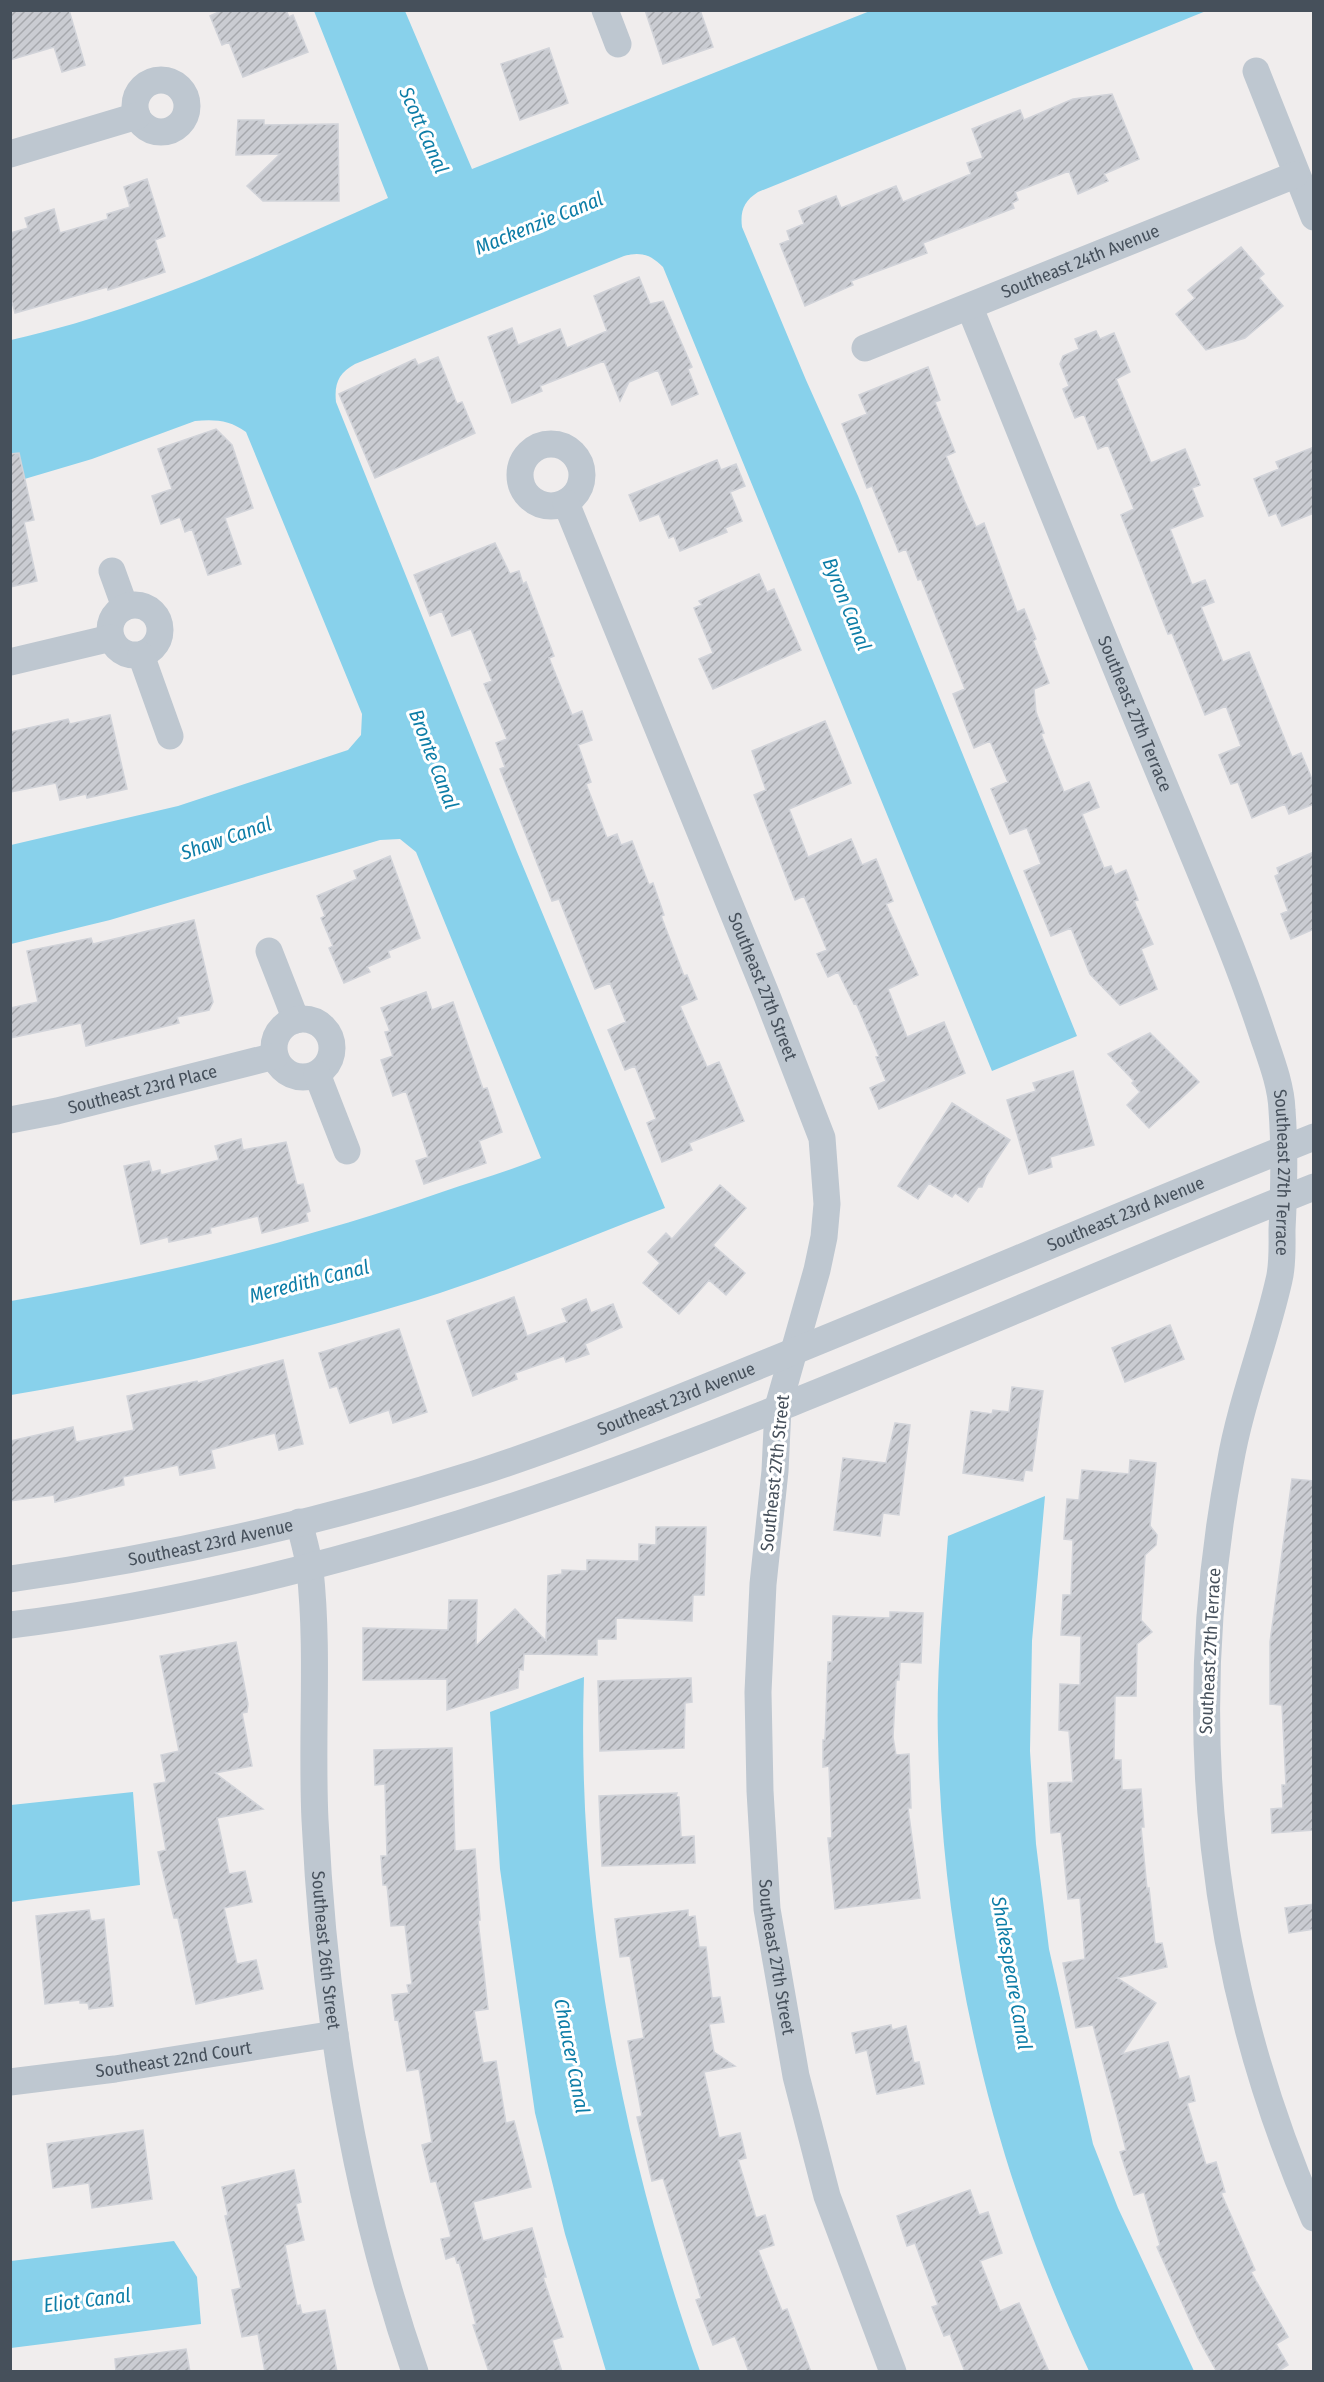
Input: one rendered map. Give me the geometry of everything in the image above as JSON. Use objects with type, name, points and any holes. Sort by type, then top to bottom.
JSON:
[{"type":"street","points":[[605,10],[618,44]]},
{"type":"street","points":[[1256,71],[1295,175],[1314,217]]},
{"type":"street","points":[[10,154],[137,116]]},
{"type":"street","name":"Southeast 24th Avenue","points":[[865,348],[970,308],[1295,175]]},
{"type":"street","name":"Southeast 27th Terrace","points":[[970,308],[1242,974],[1282,1102],[1284,1199],[1280,1275],[1239,1418],[1229,1465],[1211,1587],[1206,1669],[1206,1752],[1216,1879],[1237,1991],[1262,2084],[1288,2158],[1314,2218]]},
{"type":"street","name":"Southeast 27th Street","points":[[566,503],[763,985],[822,1138],[827,1193],[824,1237],[818,1270],[778,1407],[775,1471],[763,1584],[758,1692],[760,1791],[767,1909],[783,2010],[811,2140],[827,2196],[893,2372]]},
{"type":"street","points":[[112,571],[125,607]]},
{"type":"street","points":[[125,607],[146,608],[157,619],[158,640],[154,647],[141,655],[134,656],[120,650],[111,638],[114,617],[125,607]]},
{"type":"street","points":[[10,662],[111,638]]},
{"type":"street","points":[[141,655],[170,736]]},
{"type":"street","points":[[269,951],[296,1020]]},
{"type":"street","points":[[296,1020],[314,1022],[328,1034],[331,1042],[329,1060],[317,1074],[300,1077],[292,1075],[279,1064],[275,1056],[276,1038],[281,1030],[296,1020]]},
{"type":"street","name":"Southeast 23rd Place","points":[[10,1120],[57,1111],[275,1056]]},
{"type":"street","points":[[317,1074],[347,1151]]},
{"type":"street","name":"Southeast 23rd Avenue","points":[[10,1579],[74,1570],[198,1546],[299,1522],[477,1473],[608,1427],[1314,1137]]},
{"type":"street","points":[[10,1625],[150,1603],[310,1569],[500,1513],[641,1463],[1314,1187]]},
{"type":"street","name":"Southeast 26th Street","points":[[299,1522],[310,1569],[315,1818],[327,1981],[335,2034],[376,2242],[396,2316],[415,2372]]},
{"type":"street","name":"Southeast 22nd Court","points":[[10,2082],[115,2069],[335,2034]]},
{"type":"water","points":[[314,11],[405,11],[472,169],[870,11],[1206,11],[758,192],[746,203],[742,216],[742,227],[806,380],[858,496],[1077,1036],[992,1071],[663,267],[645,255],[624,256],[355,364],[339,379],[336,402],[517,852],[665,1208],[481,1279],[368,1315],[267,1342],[165,1365],[11,1395],[11,1301],[228,1256],[389,1210],[541,1158],[416,852],[400,839],[380,840],[110,920],[11,944],[11,845],[178,806],[348,750],[361,735],[362,714],[246,432],[222,421],[195,421],[92,459],[11,483],[11,340],[60,328],[156,296],[249,259],[388,198]]},
{"type":"water","name":"Shakespeare Canal","points":[[1045,1496],[1032,1641],[1030,1751],[1036,1844],[1049,1949],[1093,2144],[1118,2208],[1194,2371],[1089,2371],[1026,2220],[1001,2143],[980,2064],[963,1984],[950,1903],[942,1822],[938,1740],[939,1664],[948,1536]]},
{"type":"water","name":"Chaucer Canal","points":[[584,1677],[583,1766],[588,1854],[597,1942],[610,2030],[627,2117],[648,2203],[672,2287],[700,2371],[606,2371],[565,2234],[535,2113],[500,1869],[490,1712]]},
{"type":"water","points":[[133,1792],[140,1885],[11,1902],[11,1805]]},
{"type":"water","name":"Eliot Canal","points":[[174,2241],[197,2277],[201,2324],[11,2348],[11,2261]]},
{"type":"building","points":[[10,10],[69,10],[85,65],[62,72],[54,47],[10,60]]},
{"type":"building","points":[[223,10],[286,10],[289,17],[293,15],[308,52],[243,77],[229,42],[222,45],[210,16]]},
{"type":"building","points":[[645,10],[700,10],[713,47],[663,64]]},
{"type":"building","points":[[549,48],[568,103],[520,120],[501,64]]},
{"type":"building","points":[[1112,94],[1139,159],[1104,174],[1108,181],[1078,194],[1069,171],[1015,192],[1018,200],[1012,203],[1014,208],[923,243],[927,253],[851,281],[853,285],[805,306],[780,244],[790,240],[787,231],[804,224],[799,211],[836,196],[841,208],[896,186],[903,202],[971,174],[967,163],[983,158],[972,129],[1020,110],[1024,120],[1073,99]]},
{"type":"building","points":[[238,120],[264,120],[264,125],[338,124],[339,201],[263,201],[247,186],[280,154],[236,155]]},
{"type":"building","points":[[147,179],[165,236],[155,240],[165,272],[108,290],[107,287],[15,313],[10,295],[10,233],[28,228],[25,218],[54,209],[60,233],[108,219],[107,214],[130,207],[124,187]]},
{"type":"building","points":[[1241,247],[1264,274],[1259,278],[1283,306],[1245,338],[1206,350],[1176,314],[1195,298],[1188,290]]},
{"type":"building","points":[[639,277],[650,304],[663,301],[692,367],[688,369],[698,394],[672,405],[658,370],[629,382],[620,401],[604,361],[540,386],[542,391],[512,403],[488,337],[512,328],[518,345],[560,329],[567,348],[607,331],[594,296]]},
{"type":"building","points":[[1096,331],[1100,339],[1114,333],[1130,372],[1116,379],[1151,463],[1185,449],[1200,485],[1192,488],[1203,516],[1170,529],[1192,585],[1205,580],[1214,602],[1201,607],[1223,662],[1249,652],[1292,757],[1301,753],[1314,784],[1314,804],[1289,814],[1285,804],[1252,818],[1238,782],[1231,784],[1219,755],[1241,746],[1226,706],[1205,715],[1172,633],[1168,634],[1121,515],[1134,509],[1108,445],[1098,449],[1084,414],[1075,418],[1063,389],[1069,386],[1060,364],[1063,356],[1079,349],[1075,339]]},
{"type":"building","points":[[438,357],[457,404],[462,402],[475,433],[375,478],[339,394],[415,359],[418,365]]},
{"type":"building","points":[[928,367],[940,400],[935,402],[955,452],[946,456],[976,527],[984,523],[1017,612],[1024,609],[1036,639],[1033,641],[1049,683],[1034,689],[1036,712],[1044,733],[1041,734],[1064,792],[1089,782],[1099,807],[1082,814],[1104,868],[1111,866],[1115,875],[1126,870],[1138,900],[1134,901],[1153,944],[1141,949],[1157,989],[1120,1005],[1090,974],[1071,928],[1051,936],[1024,871],[1041,864],[1027,828],[1010,834],[991,789],[1008,782],[990,741],[974,748],[953,694],[965,689],[921,579],[918,580],[906,549],[899,552],[872,486],[867,488],[842,424],[867,414],[859,395]]},
{"type":"building","points":[[216,429],[232,445],[253,508],[225,518],[241,564],[208,575],[192,529],[185,532],[180,517],[161,524],[152,496],[172,489],[158,449]]},
{"type":"building","points":[[1314,447],[1314,513],[1282,526],[1276,513],[1269,516],[1254,479],[1279,469],[1276,462]]},
{"type":"building","points":[[19,453],[34,520],[24,522],[37,581],[10,587],[10,454]]},
{"type":"building","points":[[717,460],[721,470],[736,464],[745,486],[730,492],[742,521],[725,528],[727,532],[680,551],[674,536],[669,538],[659,514],[640,521],[629,495]]},
{"type":"building","points":[[495,543],[510,574],[519,571],[523,584],[526,582],[554,656],[549,658],[572,715],[582,711],[592,740],[578,745],[591,782],[586,784],[607,838],[617,834],[621,845],[632,841],[649,885],[653,883],[664,915],[661,916],[684,976],[687,975],[697,999],[680,1006],[707,1067],[719,1062],[744,1121],[689,1143],[692,1150],[662,1162],[647,1123],[656,1119],[635,1066],[625,1070],[608,1030],[626,1022],[610,983],[595,989],[559,899],[552,901],[500,769],[505,767],[496,743],[507,739],[484,684],[492,681],[471,629],[452,636],[442,611],[430,616],[414,575]]},
{"type":"building","points":[[759,574],[767,592],[774,589],[801,650],[713,689],[699,659],[713,653],[694,608],[702,605],[699,601]]},
{"type":"building","points":[[110,715],[127,789],[87,798],[86,794],[60,800],[56,783],[10,792],[10,732],[68,719],[70,724]]},
{"type":"building","points":[[825,721],[851,783],[789,809],[808,857],[851,839],[862,865],[876,859],[893,901],[886,904],[918,975],[888,989],[907,1037],[944,1022],[965,1073],[879,1109],[870,1088],[886,1081],[876,1057],[879,1056],[856,1003],[854,1004],[838,972],[828,977],[817,954],[827,950],[804,896],[795,900],[754,795],[766,790],[752,751]]},
{"type":"building","points":[[1314,852],[1314,929],[1291,939],[1281,914],[1288,911],[1275,876],[1279,874],[1277,868]]},
{"type":"building","points":[[390,856],[420,938],[388,951],[390,957],[367,967],[370,972],[344,983],[329,948],[333,946],[321,918],[325,916],[317,896],[357,879],[354,871]]},
{"type":"building","points":[[194,920],[213,1002],[209,1010],[177,1017],[179,1023],[86,1046],[81,1023],[10,1038],[10,1008],[38,1002],[27,951],[91,938],[93,944]]},
{"type":"building","points":[[426,992],[432,1010],[453,1002],[483,1089],[487,1088],[502,1132],[479,1141],[486,1163],[424,1184],[416,1161],[428,1157],[406,1091],[393,1096],[381,1060],[393,1056],[385,1032],[390,1031],[381,1008]]},
{"type":"building","points":[[1150,1033],[1199,1082],[1149,1128],[1127,1105],[1140,1092],[1132,1083],[1134,1081],[1108,1054]]},
{"type":"building","points":[[1073,1071],[1094,1145],[1050,1157],[1052,1167],[1029,1174],[1007,1100],[1036,1091],[1033,1083]]},
{"type":"building","points":[[952,1103],[1010,1140],[986,1176],[982,1187],[978,1187],[968,1202],[955,1193],[952,1197],[929,1183],[918,1199],[898,1186]]},
{"type":"building","points":[[241,1139],[243,1150],[286,1142],[297,1185],[303,1184],[310,1211],[306,1213],[308,1221],[262,1233],[258,1216],[210,1228],[211,1233],[169,1242],[168,1237],[141,1244],[124,1166],[149,1161],[152,1172],[160,1170],[161,1175],[219,1160],[215,1146]]},
{"type":"building","points":[[720,1185],[746,1208],[713,1245],[745,1273],[726,1295],[709,1280],[679,1314],[643,1283],[660,1263],[648,1252],[666,1233],[672,1239]]},
{"type":"building","points":[[514,1297],[527,1336],[567,1322],[562,1309],[586,1299],[591,1313],[613,1304],[622,1327],[585,1344],[589,1354],[566,1362],[564,1356],[515,1373],[517,1379],[473,1396],[447,1321]]},
{"type":"building","points":[[1170,1325],[1184,1359],[1125,1382],[1112,1348]]},
{"type":"building","points":[[399,1329],[427,1412],[393,1423],[389,1410],[350,1423],[337,1386],[330,1388],[319,1353]]},
{"type":"building","points":[[283,1360],[303,1444],[279,1450],[275,1433],[211,1450],[215,1468],[180,1475],[178,1465],[123,1477],[124,1485],[55,1502],[54,1495],[10,1501],[10,1441],[73,1427],[76,1442],[134,1430],[127,1396],[197,1381],[198,1383]]},
{"type":"building","points":[[1012,1387],[1043,1391],[1032,1471],[1025,1470],[1023,1481],[963,1473],[971,1411],[992,1414],[993,1410],[1009,1412]]},
{"type":"building","points":[[895,1423],[910,1425],[899,1515],[883,1513],[880,1536],[834,1530],[843,1458],[886,1463]]},
{"type":"building","points":[[1130,1460],[1156,1463],[1150,1526],[1157,1535],[1156,1545],[1145,1555],[1141,1620],[1152,1632],[1137,1644],[1136,1696],[1115,1696],[1114,1760],[1121,1760],[1122,1790],[1141,1789],[1144,1827],[1141,1827],[1155,1944],[1162,1943],[1167,1967],[1117,1978],[1156,2003],[1122,2054],[1168,2042],[1179,2079],[1189,2076],[1195,2101],[1187,2103],[1206,2165],[1216,2162],[1225,2192],[1221,2193],[1255,2270],[1251,2272],[1288,2337],[1276,2344],[1288,2365],[1277,2372],[1217,2372],[1198,2338],[1157,2247],[1160,2245],[1144,2192],[1134,2195],[1120,2152],[1126,2150],[1093,2025],[1076,2028],[1063,1963],[1085,1959],[1080,1898],[1068,1899],[1061,1832],[1051,1833],[1048,1783],[1073,1782],[1069,1731],[1059,1730],[1060,1684],[1080,1685],[1081,1636],[1061,1635],[1063,1595],[1071,1595],[1073,1540],[1064,1539],[1067,1499],[1079,1500],[1082,1470],[1129,1474]]},
{"type":"building","points":[[1292,1479],[1314,1481],[1314,1830],[1272,1833],[1271,1809],[1283,1808],[1282,1785],[1286,1785],[1282,1705],[1270,1704],[1270,1642]]},
{"type":"building","points":[[656,1527],[706,1527],[704,1595],[693,1595],[692,1621],[616,1618],[616,1639],[597,1639],[597,1655],[524,1654],[523,1670],[519,1669],[518,1688],[447,1710],[447,1679],[363,1680],[363,1628],[448,1630],[449,1600],[477,1600],[476,1646],[515,1609],[546,1641],[548,1576],[562,1574],[562,1570],[587,1571],[587,1560],[639,1561],[639,1544],[656,1545]]},
{"type":"building","points":[[890,1612],[923,1613],[921,1663],[900,1662],[899,1680],[896,1680],[893,1737],[896,1755],[909,1754],[911,1808],[908,1808],[920,1898],[835,1909],[828,1838],[832,1838],[829,1766],[823,1767],[828,1662],[832,1662],[833,1616],[890,1618]]},
{"type":"building","points":[[236,1642],[248,1704],[247,1712],[242,1713],[252,1766],[215,1773],[263,1809],[217,1818],[229,1874],[245,1871],[252,1902],[224,1908],[237,1964],[256,1960],[263,1989],[196,2004],[178,1918],[174,1918],[158,1852],[166,1850],[154,1784],[166,1782],[161,1755],[179,1751],[160,1656]]},
{"type":"building","points":[[691,1678],[692,1702],[685,1703],[684,1748],[600,1751],[598,1681]]},
{"type":"building","points":[[452,1748],[455,1851],[475,1849],[480,1920],[478,1920],[488,2009],[474,2011],[483,2063],[496,2061],[506,2123],[514,2121],[531,2187],[473,2202],[483,2241],[532,2228],[546,2277],[543,2277],[563,2337],[552,2340],[562,2372],[489,2372],[473,2325],[476,2324],[459,2262],[457,2263],[455,2256],[446,2259],[441,2239],[451,2237],[436,2181],[431,2182],[422,2145],[432,2142],[419,2069],[407,2071],[398,2019],[395,2020],[392,1995],[409,1993],[407,1985],[412,1984],[405,1925],[391,1926],[387,1885],[383,1885],[381,1856],[387,1856],[385,1784],[375,1785],[374,1750]]},
{"type":"building","points":[[677,1793],[681,1837],[694,1836],[695,1863],[602,1866],[599,1796]]},
{"type":"building","points":[[1314,1904],[1314,1929],[1289,1933],[1285,1908]]},
{"type":"building","points":[[89,1910],[91,1921],[104,1919],[113,2006],[89,2009],[88,2003],[80,2003],[80,2000],[45,2004],[36,1916]]},
{"type":"building","points":[[688,1910],[688,1917],[695,1916],[699,1947],[706,1947],[712,1998],[720,1997],[724,2022],[709,2024],[714,2052],[735,2066],[704,2072],[719,2138],[740,2133],[746,2158],[738,2160],[756,2218],[765,2215],[774,2245],[758,2250],[782,2311],[787,2309],[811,2372],[749,2372],[735,2336],[713,2345],[696,2300],[701,2298],[663,2178],[652,2181],[637,2117],[642,2116],[628,2041],[644,2038],[630,1956],[620,1957],[615,1919]]},
{"type":"building","points":[[891,2025],[892,2030],[906,2026],[914,2063],[919,2062],[924,2084],[877,2094],[867,2050],[856,2053],[852,2033]]},
{"type":"building","points":[[143,2130],[152,2199],[92,2208],[89,2183],[53,2188],[47,2144]]},
{"type":"building","points":[[294,2170],[301,2202],[296,2204],[304,2240],[285,2245],[297,2306],[300,2305],[302,2314],[325,2310],[337,2372],[265,2372],[258,2334],[242,2337],[232,2290],[241,2288],[225,2216],[228,2215],[222,2187]]},
{"type":"building","points":[[970,2190],[979,2215],[988,2212],[1002,2253],[980,2261],[1000,2311],[1019,2303],[1049,2372],[965,2372],[950,2334],[944,2336],[932,2307],[938,2305],[915,2243],[907,2246],[897,2216]]},
{"type":"building","points":[[186,2349],[190,2372],[116,2372],[115,2359]]},
{"type":"water label","name":"Scott Canal","points":[[424,130]]},
{"type":"water label","name":"Mackenzie Canal","points":[[539,223]]},
{"type":"water label","name":"Byron Canal","points":[[847,604]]},
{"type":"water label","name":"Bronte Canal","points":[[434,759]]},
{"type":"water label","name":"Shaw Canal","points":[[226,838]]},
{"type":"water label","name":"Meredith Canal","points":[[309,1281]]}]
